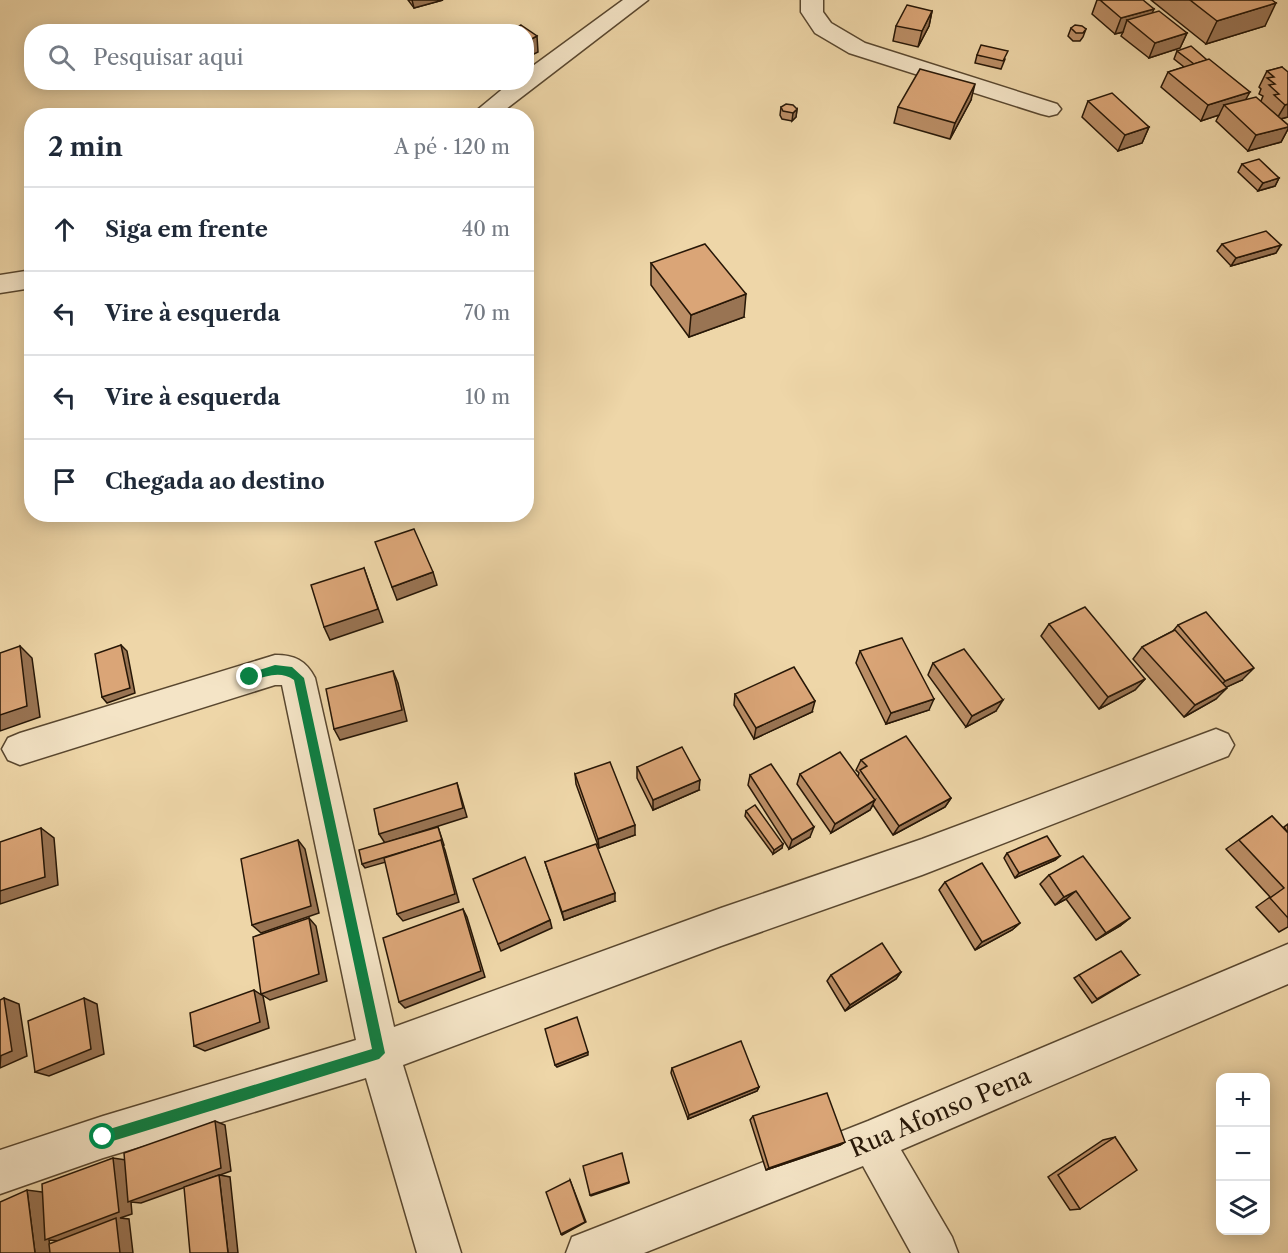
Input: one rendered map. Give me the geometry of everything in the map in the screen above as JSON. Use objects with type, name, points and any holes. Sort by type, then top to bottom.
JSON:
[{"type":"street","points":[[534,76],[637,0]]},
{"type":"street","points":[[812,0],[812,12],[824,28],[857,48],[1049,109]]},
{"type":"street","points":[[492,108],[515,90]]},
{"type":"street","points":[[0,284],[24,280]]},
{"type":"street","points":[[20,749],[275,670],[289,670],[298,678],[379,1053],[439,1253]]},
{"type":"street","points":[[0,1172],[103,1137],[379,1053],[721,927],[922,857],[1216,745]]},
{"type":"street","name":"Rua Afonso Pena","points":[[588,1253],[872,1141],[1288,963]]},
{"type":"street","points":[[872,1141],[936,1253]]},
{"type":"building","points":[[1100,0],[1143,0],[1154,9],[1121,18]]},
{"type":"building","points":[[1190,0],[1272,0],[1276,3],[1217,21]]},
{"type":"building","points":[[907,5],[932,11],[922,31],[896,26]]},
{"type":"building","points":[[1159,11],[1187,33],[1155,43],[1127,20]]},
{"type":"building","points":[[1075,25],[1086,29],[1083,33],[1076,33],[1071,28]]},
{"type":"building","points":[[981,45],[1008,51],[1003,61],[977,55]]},
{"type":"building","points":[[1191,46],[1207,60],[1194,64],[1177,51]]},
{"type":"building","points":[[1209,59],[1250,92],[1208,105],[1168,72]]},
{"type":"building","points":[[1282,67],[1288,72],[1288,104],[1285,105],[1274,95],[1279,94],[1269,85],[1275,84],[1267,78],[1274,77],[1267,71]]},
{"type":"building","points":[[920,69],[975,84],[955,123],[898,107]]},
{"type":"building","points":[[1112,93],[1149,127],[1125,135],[1088,101]]},
{"type":"building","points":[[1256,97],[1288,127],[1256,135],[1224,105]]},
{"type":"building","points":[[786,104],[793,105],[797,109],[793,113],[783,111],[781,107]]},
{"type":"building","points":[[1259,159],[1279,178],[1263,183],[1242,164]]},
{"type":"building","points":[[1266,231],[1281,245],[1236,258],[1222,244]]},
{"type":"building","points":[[705,244],[746,294],[691,315],[651,263]]},
{"type":"building","points":[[414,529],[433,572],[392,587],[375,542]]},
{"type":"building","points":[[364,568],[378,609],[324,627],[311,585]]},
{"type":"building","points":[[1085,607],[1145,679],[1108,697],[1049,624]]},
{"type":"building","points":[[1206,612],[1254,668],[1225,681],[1178,625]]},
{"type":"building","points":[[1175,630],[1227,688],[1195,705],[1142,647]]},
{"type":"building","points":[[902,638],[934,699],[891,713],[860,651]]},
{"type":"building","points":[[121,645],[130,688],[102,697],[95,654]]},
{"type":"building","points":[[20,646],[27,706],[0,715],[0,653]]},
{"type":"building","points":[[964,649],[1003,700],[972,716],[933,663]]},
{"type":"building","points":[[794,667],[815,701],[756,728],[735,694]]},
{"type":"building","points":[[393,671],[402,710],[334,729],[326,689]]},
{"type":"building","points":[[906,736],[951,798],[899,826],[860,770],[867,766],[861,760]]},
{"type":"building","points":[[682,747],[700,780],[653,800],[637,767]]},
{"type":"building","points":[[840,752],[875,800],[835,824],[800,774]]},
{"type":"building","points":[[610,762],[635,825],[598,839],[575,774]]},
{"type":"building","points":[[771,764],[814,827],[792,840],[750,775]]},
{"type":"building","points":[[457,783],[463,808],[379,834],[374,809]]},
{"type":"building","points":[[755,805],[783,844],[774,850],[746,811]]},
{"type":"building","points":[[1272,816],[1288,833],[1288,918],[1270,898],[1284,888],[1239,840]]},
{"type":"building","points":[[438,827],[442,840],[362,864],[359,850]]},
{"type":"building","points":[[41,828],[45,877],[0,891],[0,842]]},
{"type":"building","points":[[1047,836],[1060,856],[1019,873],[1007,853]]},
{"type":"building","points":[[298,840],[311,906],[252,925],[241,859]]},
{"type":"building","points":[[441,840],[455,894],[397,914],[384,858]]},
{"type":"building","points":[[596,844],[615,893],[562,912],[545,862]]},
{"type":"building","points":[[1083,856],[1130,918],[1106,933],[1076,891],[1064,897],[1049,875]]},
{"type":"building","points":[[525,857],[550,920],[498,944],[473,879]]},
{"type":"building","points":[[982,863],[1020,923],[982,942],[945,882]]},
{"type":"building","points":[[463,909],[481,971],[399,1002],[383,938]]},
{"type":"building","points":[[309,918],[319,974],[261,994],[253,937]]},
{"type":"building","points":[[882,943],[901,972],[850,1005],[831,975]]},
{"type":"building","points":[[1121,951],[1139,975],[1097,999],[1079,975]]},
{"type":"building","points":[[254,990],[260,1022],[194,1046],[190,1013]]},
{"type":"building","points":[[4,998],[12,1051],[0,1056],[0,1000]]},
{"type":"building","points":[[84,998],[91,1049],[35,1072],[28,1021]]},
{"type":"building","points":[[577,1017],[588,1052],[555,1065],[545,1029]]},
{"type":"building","points":[[741,1041],[759,1087],[689,1115],[672,1068]]},
{"type":"building","points":[[827,1093],[845,1142],[769,1168],[753,1116]]},
{"type":"building","points":[[215,1121],[221,1168],[128,1202],[124,1153]]},
{"type":"building","points":[[1115,1137],[1137,1170],[1080,1209],[1058,1175]]},
{"type":"building","points":[[622,1153],[629,1182],[590,1195],[583,1166]]},
{"type":"building","points":[[113,1158],[119,1212],[45,1240],[42,1184]]},
{"type":"building","points":[[219,1175],[228,1253],[190,1253],[184,1187]]},
{"type":"building","points":[[570,1180],[585,1222],[561,1234],[546,1192]]},
{"type":"building","points":[[27,1190],[35,1253],[0,1253],[0,1202]]},
{"type":"building","points":[[116,1218],[120,1253],[50,1253],[49,1244]]},
{"type":"route","points":[[103,1137],[379,1053],[298,678],[289,670],[275,670],[250,677]]}]
